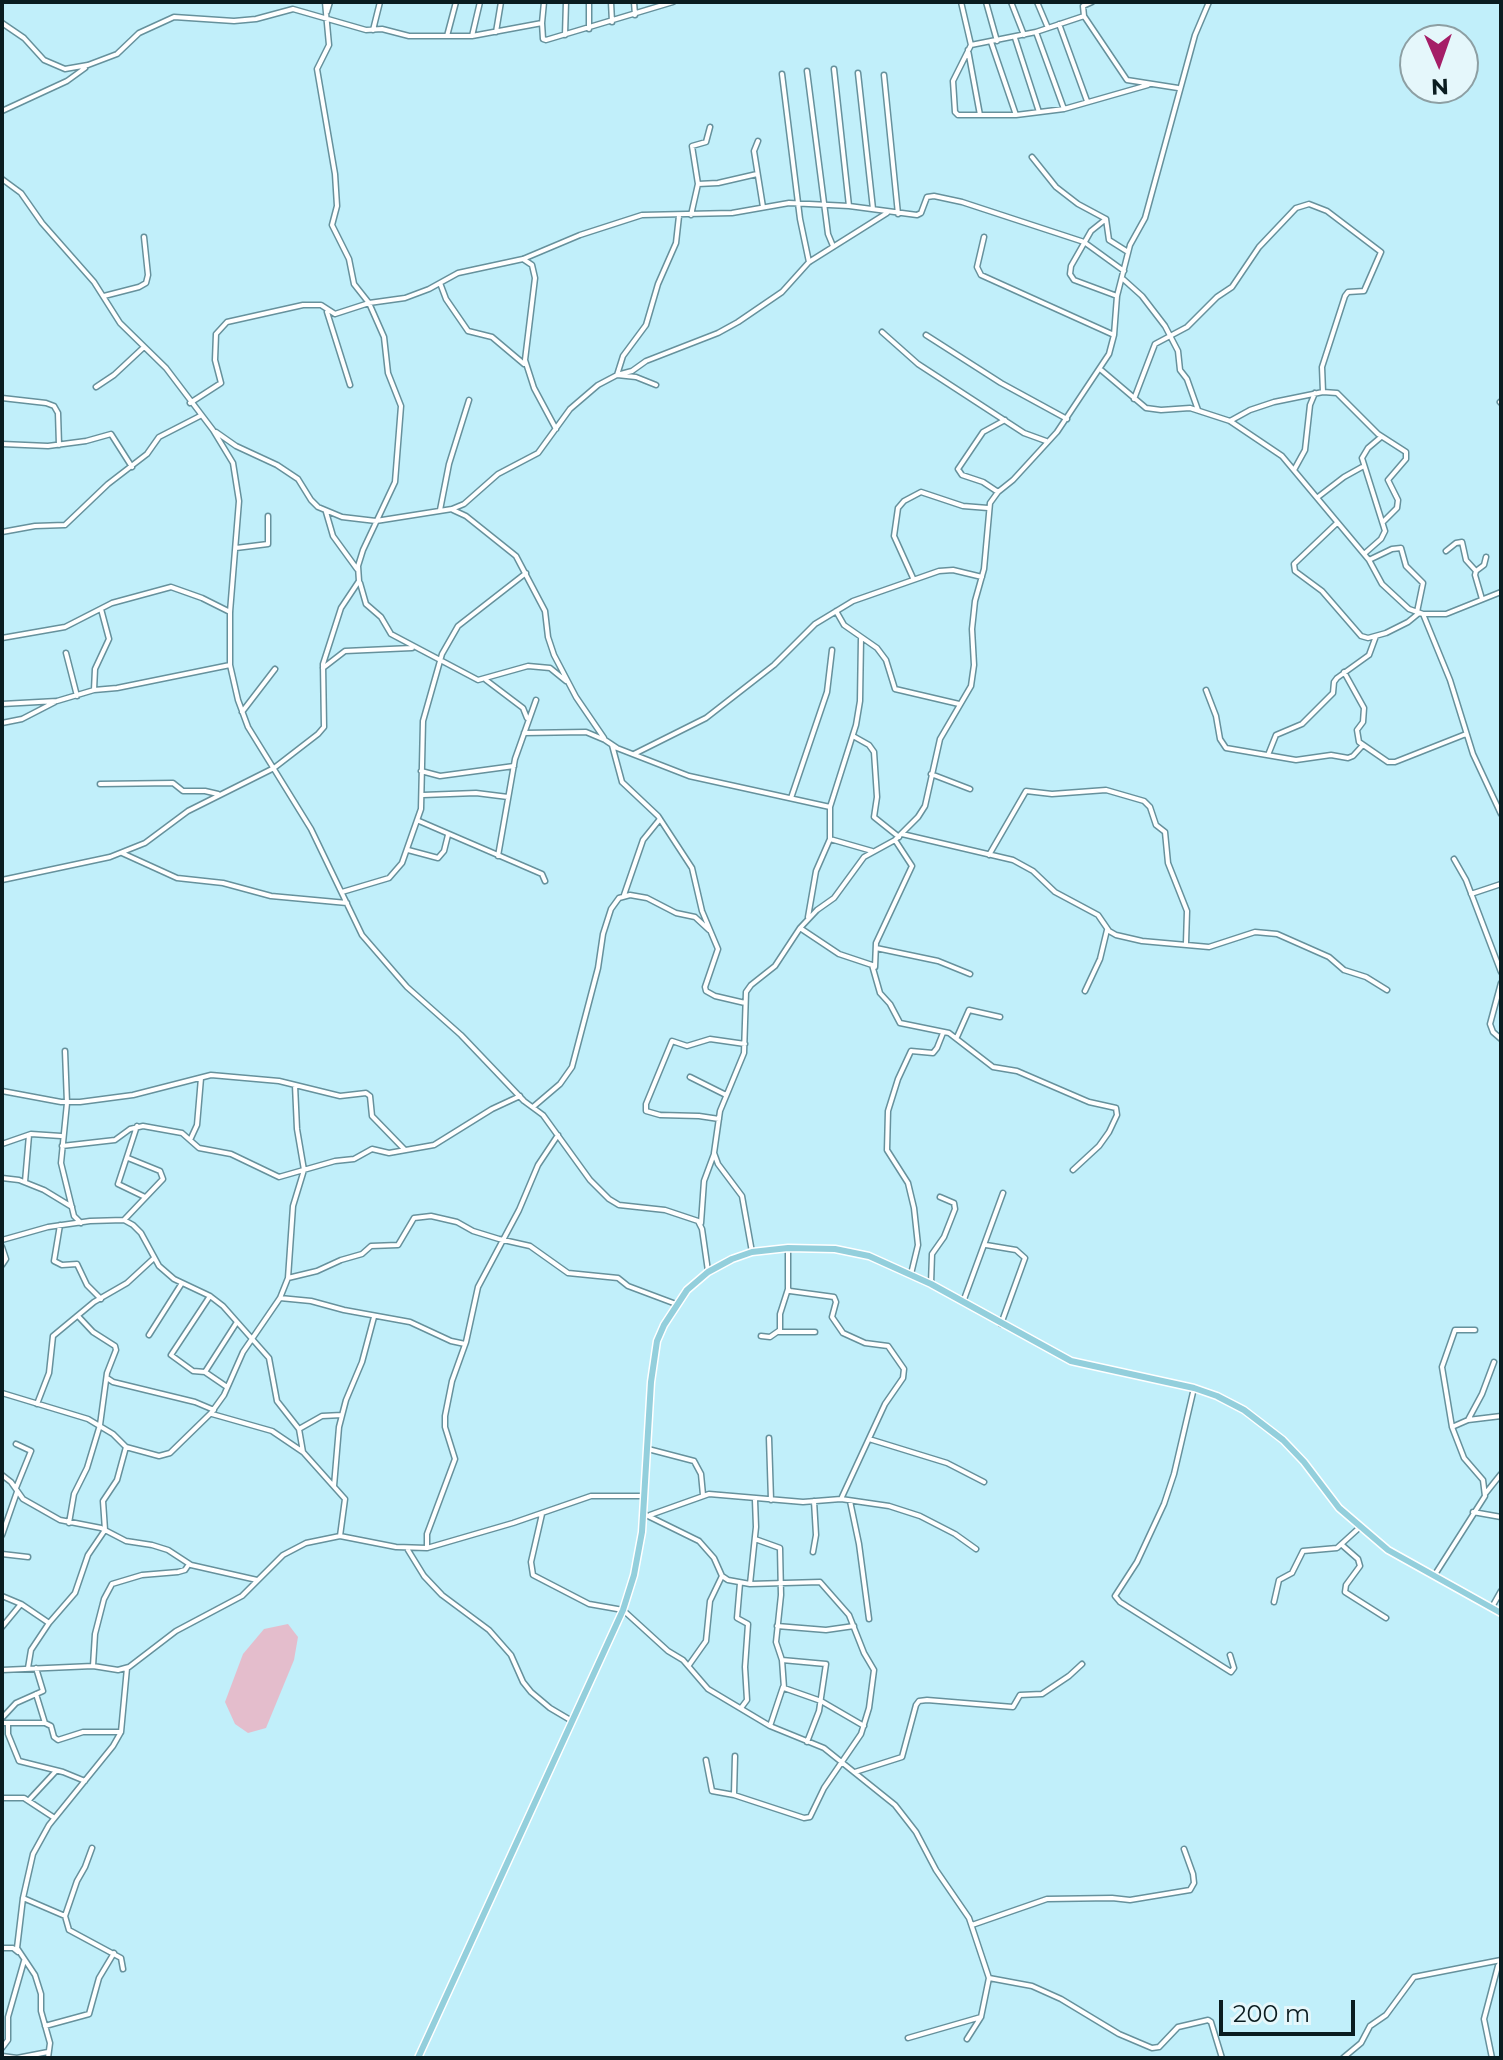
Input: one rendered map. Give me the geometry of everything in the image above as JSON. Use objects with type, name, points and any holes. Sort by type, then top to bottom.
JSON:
[{"type":"main road","points":[[418,2058],[623,1610],[634,1575],[646,1514],[646,1448],[655,1346],[676,1304],[687,1290],[708,1272],[732,1259],[752,1252],[788,1248],[851,1251],[869,1256],[931,1284],[1076,1362],[1194,1388],[1244,1410],[1283,1440],[1359,1528],[1388,1550],[1501,1613]]},
{"type":"street","points":[[287,2],[288,9]]},
{"type":"street","points":[[328,2],[328,47],[317,69],[335,174],[337,206],[332,225],[349,259],[354,284],[369,303],[384,337],[388,373],[401,406],[396,478],[359,561],[359,581],[366,604],[381,617],[391,634],[478,680],[534,666],[552,669],[570,685]]},
{"type":"street","points":[[373,30],[380,2]]},
{"type":"street","points":[[447,36],[456,2]]},
{"type":"street","points":[[472,36],[480,2]]},
{"type":"street","points":[[496,32],[501,2]]},
{"type":"street","points":[[544,2],[544,40],[635,15],[657,4],[673,2]]},
{"type":"street","points":[[565,35],[566,2]]},
{"type":"street","points":[[589,2],[589,29]]},
{"type":"street","points":[[611,2],[612,22]]},
{"type":"street","points":[[634,2],[635,15]]},
{"type":"street","points":[[961,2],[980,115]]},
{"type":"street","points":[[986,2],[1016,115]]},
{"type":"street","points":[[1011,2],[1024,35]]},
{"type":"street","points":[[1037,2],[1048,28]]},
{"type":"street","points":[[1092,2],[1081,4],[1084,16],[1127,80],[1179,89]]},
{"type":"street","points":[[708,1272],[701,1226],[704,1181],[714,1153],[726,1095],[742,1060],[745,1003],[751,985],[775,966],[807,919],[834,898],[862,860],[899,837],[925,806],[940,739],[969,690],[973,672],[973,621],[982,577],[989,508],[998,492],[1018,475],[1067,419],[1080,394],[1109,354],[1117,296],[1128,252],[1150,201],[1179,89],[1197,29],[1209,2]]},
{"type":"street","points":[[2,23],[21,35],[52,66],[65,69],[88,65],[120,52],[139,33],[174,17],[234,21],[256,19],[288,9],[373,30],[404,35],[447,36],[472,36],[542,23]]},
{"type":"street","points":[[970,46],[1036,32],[1084,16]]},
{"type":"street","points":[[1059,24],[1087,102]]},
{"type":"street","points":[[1036,32],[1064,109]]},
{"type":"street","points":[[1015,37],[1039,112]]},
{"type":"street","points":[[970,46],[952,85],[958,115],[1016,115],[1064,109],[1148,85]]},
{"type":"street","points":[[2,111],[67,81],[88,65]]},
{"type":"street","points":[[834,69],[849,206]]},
{"type":"street","points":[[807,71],[828,234],[833,246]]},
{"type":"street","points":[[858,73],[873,209]]},
{"type":"street","points":[[782,74],[798,203],[809,262]]},
{"type":"street","points":[[884,75],[898,214]]},
{"type":"street","points":[[691,215],[698,184],[692,146],[706,142],[710,127]]},
{"type":"street","points":[[758,141],[754,149],[763,207]]},
{"type":"street","points":[[1032,157],[1056,187],[1078,204],[1106,219]]},
{"type":"street","points":[[698,184],[757,174]]},
{"type":"street","points":[[2,179],[21,193],[42,223],[104,296],[120,323],[166,368],[213,430],[233,463],[239,501],[230,612],[230,665],[242,712],[312,829],[362,935],[392,972],[543,1115],[590,1180],[613,1202],[665,1210],[696,1220],[701,1226]]},
{"type":"street","points":[[190,403],[221,383],[215,360],[216,334],[223,324],[303,305],[319,304],[335,314],[369,303],[405,298],[458,273],[523,259],[631,218],[650,214],[732,213],[798,203],[849,206],[898,214],[921,213],[927,197],[934,196],[962,202],[1084,242],[1124,271]]},
{"type":"street","points":[[1134,399],[1152,348],[1187,327],[1217,297],[1232,287],[1253,254],[1296,208],[1314,205],[1347,224],[1381,252],[1364,291],[1348,292],[1345,296],[1322,367],[1323,392]]},
{"type":"street","points":[[213,430],[236,446],[268,459],[294,476],[311,500],[326,512],[376,521],[452,509],[464,504],[498,474],[538,453],[570,409],[585,396],[617,375],[738,322],[782,292],[809,262],[889,212]]},
{"type":"street","points":[[617,375],[623,356],[646,325],[658,284],[676,243],[679,215]]},
{"type":"street","points":[[1106,219],[1109,240],[1128,252]]},
{"type":"street","points":[[1106,219],[1091,231],[1084,242],[1071,266],[1071,278],[1117,296]]},
{"type":"street","points":[[104,296],[146,283],[144,237]]},
{"type":"street","points":[[984,237],[977,267],[981,275],[1114,335]]},
{"type":"street","points":[[523,259],[532,265],[535,278],[526,365],[534,388],[556,429]]},
{"type":"street","points":[[1122,277],[1142,296],[1165,326],[1179,354],[1180,370],[1187,379],[1198,410]]},
{"type":"street","points":[[440,283],[446,299],[468,331],[492,337],[526,365]]},
{"type":"street","points":[[326,309],[350,385]]},
{"type":"street","points":[[882,332],[918,364],[1031,438],[1046,441]]},
{"type":"street","points":[[926,335],[1001,383],[1067,419]]},
{"type":"street","points":[[96,387],[144,347]]},
{"type":"street","points":[[1100,369],[1150,409],[1198,410],[1230,421],[1271,448],[1318,497],[1369,560],[1388,591],[1401,603],[1420,613],[1452,613],[1501,592]]},
{"type":"street","points":[[617,375],[636,377],[656,385]]},
{"type":"street","points":[[1230,421],[1274,402],[1323,392],[1341,396],[1381,437],[1403,449],[1407,456],[1388,480],[1398,504],[1383,522]]},
{"type":"street","points":[[1294,470],[1305,450],[1310,405],[1315,393]]},
{"type":"street","points":[[2,398],[54,406],[58,413],[59,445]]},
{"type":"street","points":[[440,510],[449,464],[469,400]]},
{"type":"street","points":[[2,532],[65,525],[108,484],[147,454],[159,437],[200,416]]},
{"type":"street","points":[[998,492],[983,482],[962,475],[958,469],[982,433],[1006,419]]},
{"type":"street","points":[[2,444],[59,445],[111,434],[132,467]]},
{"type":"street","points":[[1364,554],[1384,535],[1383,522],[1363,466],[1363,452],[1381,437]]},
{"type":"street","points":[[1318,497],[1363,466]]},
{"type":"street","points":[[913,578],[894,536],[898,508],[904,501],[921,492],[963,506],[989,508]]},
{"type":"street","points":[[452,509],[510,549],[526,573],[545,611],[549,643],[570,685],[605,740]]},
{"type":"street","points":[[326,512],[334,539],[358,570]]},
{"type":"street","points":[[236,548],[268,545],[268,516]]},
{"type":"street","points":[[1337,523],[1293,567],[1322,591],[1361,636],[1376,636],[1397,629],[1420,613]]},
{"type":"street","points":[[1446,551],[1462,542],[1466,560],[1476,571],[1475,582],[1482,599]]},
{"type":"street","points":[[1369,560],[1401,548],[1406,566],[1423,583],[1420,613],[1450,680],[1466,734],[1501,814]]},
{"type":"street","points":[[1476,571],[1484,565],[1486,557]]},
{"type":"street","points":[[634,754],[706,718],[774,665],[815,624],[865,596],[945,570],[982,577]]},
{"type":"street","points":[[342,892],[389,878],[402,863],[419,821],[423,795],[423,721],[439,661],[458,626],[526,573]]},
{"type":"street","points":[[2,880],[122,853],[152,840],[188,811],[274,768],[318,734],[324,727],[322,668],[341,608],[359,581]]},
{"type":"street","points":[[2,638],[65,627],[101,608],[171,587],[230,612]]},
{"type":"street","points":[[94,690],[95,669],[109,640],[101,608]]},
{"type":"street","points":[[836,611],[844,625],[877,648],[886,660],[895,689],[959,704]]},
{"type":"street","points":[[1268,755],[1276,735],[1302,724],[1333,693],[1334,682],[1369,655],[1376,636]]},
{"type":"street","points":[[807,919],[816,871],[830,839],[830,807],[853,736],[860,701],[861,638]]},
{"type":"street","points":[[322,668],[345,651],[414,648]]},
{"type":"street","points":[[791,798],[827,692],[832,650]]},
{"type":"street","points":[[66,653],[77,696]]},
{"type":"street","points":[[2,704],[57,701],[94,690],[230,665]]},
{"type":"street","points":[[242,712],[275,669]]},
{"type":"street","points":[[1344,672],[1364,708],[1363,722],[1357,736],[1363,745],[1391,763],[1466,734]]},
{"type":"street","points":[[486,680],[523,708],[527,720]]},
{"type":"street","points":[[1206,690],[1222,745],[1296,760],[1335,755],[1348,758],[1363,745]]},
{"type":"street","points":[[498,856],[514,766],[536,700]]},
{"type":"street","points":[[2,723],[22,719],[57,701]]},
{"type":"street","points":[[524,733],[579,731],[689,776],[830,807]]},
{"type":"street","points":[[853,736],[869,745],[874,752],[877,797],[874,817],[899,837],[912,866],[876,948],[878,989],[891,1005],[897,1021],[903,1025],[943,1032],[957,1038],[993,1067],[1017,1071],[1089,1102],[1117,1110],[1109,1132],[1099,1146],[1073,1170]]},
{"type":"street","points":[[612,745],[622,782],[660,819],[691,864],[718,951],[706,991],[745,1003]]},
{"type":"street","points":[[421,771],[440,776],[514,766]]},
{"type":"street","points":[[931,774],[970,789]]},
{"type":"street","points":[[100,784],[174,783],[183,791],[220,795]]},
{"type":"street","points":[[989,855],[1026,791],[1052,794],[1106,790],[1144,801],[1150,807],[1156,825],[1165,832],[1168,863],[1187,911],[1186,943]]},
{"type":"street","points":[[423,795],[476,793],[508,797]]},
{"type":"street","points":[[533,1107],[560,1084],[572,1067],[611,909],[624,895],[643,840],[660,819]]},
{"type":"street","points":[[419,821],[543,874],[545,881]]},
{"type":"street","points":[[408,850],[438,858],[444,851],[448,835]]},
{"type":"street","points":[[899,837],[1019,862],[1055,892],[1098,915],[1112,933],[1132,939],[1209,947],[1255,932],[1277,934],[1329,957],[1344,970],[1366,977],[1387,990]]},
{"type":"street","points":[[830,839],[872,851]]},
{"type":"street","points":[[122,853],[177,878],[223,883],[271,896],[347,903]]},
{"type":"street","points":[[1454,859],[1466,880],[1501,972]]},
{"type":"street","points":[[1471,894],[1501,884]]},
{"type":"street","points":[[624,895],[647,898],[676,913],[693,916],[709,930]]},
{"type":"street","points":[[800,928],[831,950],[868,963],[875,969]]},
{"type":"street","points":[[1085,991],[1100,959],[1108,928]]},
{"type":"street","points":[[876,948],[938,961],[970,974]]},
{"type":"street","points":[[1501,983],[1490,1024],[1501,1039]]},
{"type":"street","points":[[957,1038],[969,1010],[1000,1017]]},
{"type":"street","points":[[911,1274],[918,1245],[914,1208],[908,1183],[887,1150],[888,1111],[899,1074],[911,1051],[927,1054],[935,1051],[943,1032]]},
{"type":"street","points":[[719,1119],[660,1115],[646,1111],[646,1104],[672,1041],[687,1046],[710,1039],[745,1044]]},
{"type":"street","points":[[65,1051],[67,1103],[61,1163],[74,1216],[81,1223]]},
{"type":"street","points":[[2,1091],[67,1103],[127,1096],[217,1075],[279,1081],[340,1096],[369,1094],[372,1116],[405,1150]]},
{"type":"street","points":[[191,1138],[197,1125],[202,1077]]},
{"type":"street","points":[[690,1077],[726,1095]]},
{"type":"street","points":[[2,1393],[100,1425],[126,1447],[154,1456],[166,1455],[212,1412],[252,1338],[280,1298],[288,1278],[293,1206],[304,1170],[297,1129],[295,1085]]},
{"type":"street","points":[[62,1146],[115,1140],[137,1126],[182,1133],[199,1148],[236,1156],[277,1177],[354,1159],[372,1149],[386,1153],[440,1142],[492,1109],[520,1096]]},
{"type":"street","points":[[137,1126],[119,1185],[145,1197]]},
{"type":"street","points":[[2,1144],[29,1135],[62,1137]]},
{"type":"street","points":[[25,1182],[29,1135]]},
{"type":"street","points":[[427,1548],[427,1534],[455,1459],[445,1427],[445,1416],[478,1287],[495,1259],[538,1165],[558,1135]]},
{"type":"street","points":[[714,1153],[720,1168],[742,1196],[752,1252]]},
{"type":"street","points":[[124,1220],[163,1181],[162,1172],[128,1158]]},
{"type":"street","points":[[2,1178],[25,1182],[72,1207]]},
{"type":"street","points":[[963,1302],[1003,1193]]},
{"type":"street","points":[[931,1284],[932,1254],[944,1237],[955,1209],[954,1203],[940,1197]]},
{"type":"street","points":[[288,1278],[304,1276],[362,1254],[371,1246],[398,1245],[412,1221],[431,1216],[534,1248],[568,1273],[618,1278],[628,1286],[676,1304]]},
{"type":"street","points":[[2,1240],[60,1225],[124,1220],[141,1233],[153,1259],[169,1276],[210,1296],[270,1361],[277,1401],[299,1429],[303,1452]]},
{"type":"street","points":[[60,1225],[54,1261],[62,1265],[77,1264],[87,1285],[101,1299]]},
{"type":"street","points":[[986,1245],[1016,1250],[1025,1258],[1001,1324]]},
{"type":"street","points":[[2,1247],[6,1259],[2,1265]]},
{"type":"street","points":[[779,1332],[780,1314],[788,1289],[788,1248]]},
{"type":"street","points":[[37,1404],[49,1373],[52,1338],[101,1299],[127,1283],[153,1259]]},
{"type":"street","points":[[149,1335],[182,1283]]},
{"type":"street","points":[[788,1289],[792,1293],[834,1297],[836,1302],[832,1319],[843,1333],[865,1343],[888,1346],[904,1372],[885,1404],[841,1499]]},
{"type":"street","points":[[210,1296],[171,1355],[193,1371],[205,1372],[227,1387]]},
{"type":"street","points":[[280,1298],[311,1301],[374,1317],[410,1322],[451,1341],[465,1344]]},
{"type":"street","points":[[69,1523],[73,1498],[87,1468],[100,1425],[107,1378],[116,1347],[93,1332],[78,1316]]},
{"type":"street","points":[[334,1486],[342,1415],[362,1362],[374,1317]]},
{"type":"street","points":[[205,1372],[237,1322]]},
{"type":"street","points":[[1475,1330],[1455,1330],[1442,1367],[1452,1427],[1462,1454],[1483,1480],[1485,1496]]},
{"type":"street","points":[[761,1336],[770,1337],[779,1332],[815,1332]]},
{"type":"street","points":[[1468,1420],[1494,1362]]},
{"type":"street","points":[[107,1378],[195,1402],[212,1412],[272,1431],[303,1452],[346,1501],[340,1536]]},
{"type":"street","points":[[1194,1388],[1164,1504],[1137,1562],[1115,1596],[1231,1672],[1234,1668],[1230,1655]]},
{"type":"street","points":[[299,1429],[322,1416],[342,1415]]},
{"type":"street","points":[[1452,1427],[1468,1420],[1501,1416]]},
{"type":"street","points":[[769,1438],[771,1500]]},
{"type":"street","points":[[869,1439],[947,1463],[984,1482]]},
{"type":"street","points":[[2,1535],[31,1452],[31,1449],[16,1444]]},
{"type":"street","points":[[28,1669],[31,1650],[75,1593],[88,1555],[105,1530],[103,1501],[117,1480],[126,1447]]},
{"type":"street","points":[[646,1448],[694,1461],[701,1474],[703,1496]]},
{"type":"street","points":[[1434,1576],[1473,1512],[1501,1474]]},
{"type":"street","points":[[2,1475],[32,1506],[69,1523],[91,1525],[126,1541],[168,1550],[189,1564],[257,1580]]},
{"type":"street","points":[[646,1514],[718,1494],[755,1500],[841,1499],[889,1506],[920,1516],[976,1549]]},
{"type":"street","points":[[2,1670],[93,1666],[118,1670],[127,1668],[176,1631],[242,1596],[291,1550],[306,1543],[340,1536],[407,1548],[427,1548],[591,1496],[645,1496]]},
{"type":"street","points":[[750,1584],[755,1500]]},
{"type":"street","points":[[813,1552],[816,1535],[814,1501]]},
{"type":"street","points":[[850,1501],[869,1619]]},
{"type":"street","points":[[2,1512],[10,1513]]},
{"type":"street","points":[[1473,1512],[1501,1517]]},
{"type":"street","points":[[542,1514],[531,1562],[533,1575],[589,1604],[623,1610],[689,1666],[708,1689],[770,1726],[824,1748],[895,1805],[916,1832],[936,1870],[972,1925],[989,1978],[981,2017],[967,2039]]},
{"type":"street","points":[[646,1514],[699,1541],[714,1558],[722,1576],[750,1584],[818,1581],[849,1615],[874,1670],[864,1726],[856,1744],[841,1762],[807,1818],[710,1790],[706,1760]]},
{"type":"street","points":[[1274,1602],[1279,1580],[1292,1573],[1303,1551],[1329,1550],[1342,1545],[1359,1528]]},
{"type":"street","points":[[755,1539],[780,1548],[781,1584],[776,1642],[782,1660],[783,1686],[770,1726]]},
{"type":"street","points":[[1342,1545],[1358,1559],[1360,1566],[1346,1585],[1345,1592],[1386,1618]]},
{"type":"street","points":[[407,1548],[424,1576],[489,1630],[511,1655],[531,1692],[572,1721]]},
{"type":"street","points":[[2,1554],[28,1557]]},
{"type":"street","points":[[93,1666],[95,1634],[104,1599],[112,1584],[142,1575],[178,1572],[185,1570],[189,1564]]},
{"type":"street","points":[[689,1666],[706,1641],[710,1601],[722,1576]]},
{"type":"street","points":[[740,1583],[737,1618],[748,1624],[745,1667],[747,1700],[741,1708]]},
{"type":"street","points":[[1492,1607],[1501,1591]]},
{"type":"street","points":[[2,1596],[21,1604],[49,1623]]},
{"type":"street","points":[[2,1627],[21,1604]]},
{"type":"street","points":[[777,1626],[826,1630],[854,1626]]},
{"type":"street","points":[[782,1660],[826,1664],[821,1701],[807,1742]]},
{"type":"street","points":[[855,1772],[902,1757],[919,1701],[1013,1707],[1020,1695],[1042,1694],[1082,1664]]},
{"type":"street","points":[[3,1719],[16,1703],[43,1690],[36,1668]]},
{"type":"street","points":[[2,2056],[48,2055],[50,2043],[38,1984],[16,1943],[23,1898],[33,1854],[54,1818],[121,1732],[127,1668]]},
{"type":"street","points":[[783,1686],[821,1701],[864,1726]]},
{"type":"street","points":[[36,1694],[45,1723]]},
{"type":"street","points":[[3,1719],[45,1723],[51,1726],[58,1740],[83,1732],[121,1732]]},
{"type":"street","points":[[3,1719],[19,1761],[85,1781]]},
{"type":"street","points":[[734,1795],[735,1756]]},
{"type":"street","points":[[29,1800],[56,1771]]},
{"type":"street","points":[[2,1798],[17,1796],[29,1800],[54,1818]]},
{"type":"street","points":[[92,1848],[65,1916],[69,1930],[114,1953],[122,1959],[123,1969]]},
{"type":"street","points":[[972,1925],[1047,1899],[1130,1900],[1190,1890],[1194,1883],[1193,1874],[1184,1849]]},
{"type":"street","points":[[23,1898],[65,1916]]},
{"type":"street","points":[[10,1948],[16,1943]]},
{"type":"street","points":[[2,1948],[10,1948],[20,1954]]},
{"type":"street","points":[[45,2026],[89,2014],[99,1978],[114,1953]]},
{"type":"street","points":[[2,2048],[8,2040],[5,2016],[24,1961]]},
{"type":"street","points":[[1343,2058],[1361,2043],[1370,2026],[1386,2015],[1414,1977],[1501,1961]]},
{"type":"street","points":[[1492,2058],[1484,2019],[1501,1961]]},
{"type":"street","points":[[989,1978],[1032,1986],[1061,1999],[1108,2029],[1152,2048],[1159,2047],[1178,2027],[1208,2020],[1222,2058]]},
{"type":"street","points":[[908,2038],[981,2017]]},
{"type":"shaded area","points":[[288,1624],[298,1637],[294,1660],[266,1728],[248,1733],[235,1724],[225,1702],[243,1654],[264,1629]]}]
